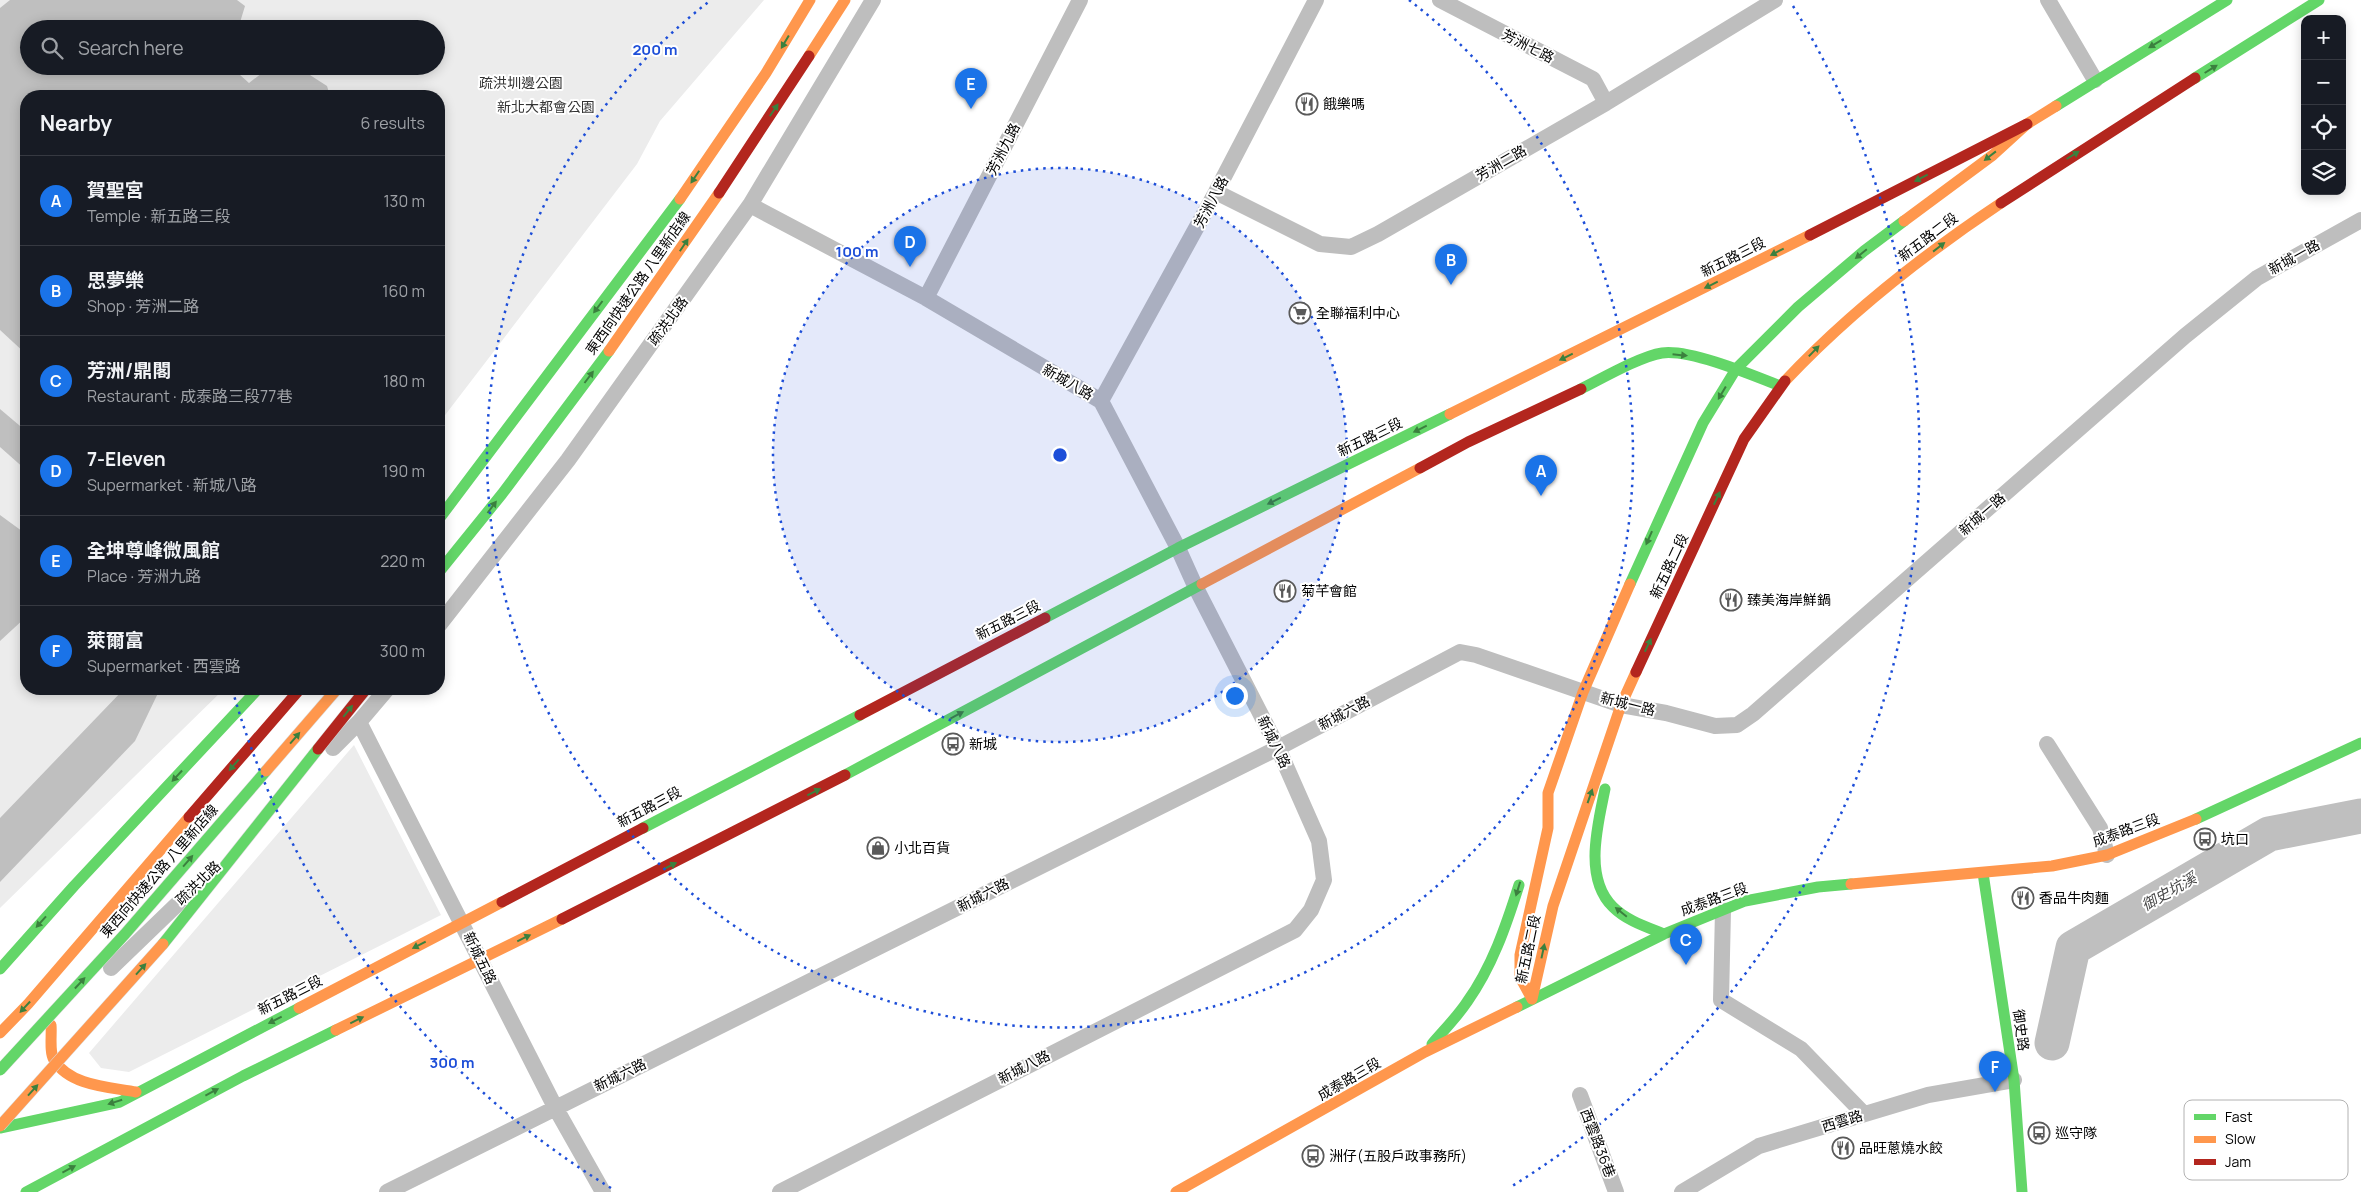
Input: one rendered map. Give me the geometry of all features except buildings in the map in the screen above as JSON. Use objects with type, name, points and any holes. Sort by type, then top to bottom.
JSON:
[{"type":"main road","name":"東西向快速公路 八里新店線","points":[[445,511],[683,195],[766,72],[810,0]]},
{"type":"main road","name":"東西向快速公路 八里新店線","points":[[445,565],[472,533],[636,316],[794,80],[844,0]]},
{"type":"main road","name":"新五路二段","points":[[1532,999],[1520,977],[1520,955],[1548,828],[1548,792],[1584,692],[1662,510],[1703,423],[1736,369],[1798,307],[1856,258],[1993,155],[2027,124],[2095,80],[2227,0]]},
{"type":"main road","name":"新五路二段","points":[[1532,999],[1553,906],[1620,705],[1744,439],[1780,386],[1823,341],[1874,297],[1963,228],[2054,167],[2320,0]]},
{"type":"main road","name":"新五路三段","points":[[0,1127],[120,1102],[1178,548],[1755,263],[2027,124]]},
{"type":"main road","points":[[26,1192],[243,1076],[653,875],[842,777],[1468,442],[1633,364],[1662,353],[1691,356],[1736,369],[1780,386]]},
{"type":"main road","points":[[452,482],[500,437]]},
{"type":"main road","points":[[445,576],[472,533]]},
{"type":"main road","points":[[0,969],[80,879],[252,695]]},
{"type":"main road","name":"東西向快速公路 八里新店線","points":[[0,1033],[28,1004],[295,695]]},
{"type":"main road","name":"東西向快速公路 八里新店線","points":[[0,1069],[125,934],[332,695]]},
{"type":"main road","points":[[0,1127],[154,954],[361,695]]},
{"type":"main road","points":[[1620,705],[1599,820],[1596,854],[1599,880],[1608,902],[1627,918],[1664,934]]},
{"type":"main road","name":"成泰路三段","points":[[1176,1192],[1425,1052],[1664,934],[1745,901],[1818,887],[2052,866],[2107,855],[2206,815],[2361,743]]},
{"type":"main road","points":[[1534,837],[1548,792]]},
{"type":"main road","name":"御史路","points":[[1983,872],[2014,1080],[2022,1192]]},
{"type":"main road","points":[[1425,1052],[1471,997],[1494,956],[1506,927],[1523,873]]},
{"type":"main road","points":[[51,1024],[53,1059],[70,1077],[100,1086],[136,1092]]},
{"type":"street","name":"疏洪北路","points":[[445,617],[568,460],[750,205],[873,0]]},
{"type":"street","name":"芳洲九路","points":[[926,298],[1080,0]]},
{"type":"street","name":"芳洲八路","points":[[1101,401],[1216,192],[1316,0]]},
{"type":"street","name":"芳洲七路","points":[[1440,0],[1593,79],[1606,102]]},
{"type":"street","name":"芳洲二路","points":[[1216,192],[1320,244],[1351,247],[1378,234],[1606,102],[1775,0]]},
{"type":"street","points":[[2048,0],[2095,80]]},
{"type":"street","name":"新城八路","points":[[750,205],[926,298],[1101,401],[1178,548],[1196,588],[1278,748],[1319,841],[1324,880],[1311,910],[1295,930],[780,1192]]},
{"type":"street","name":"新城一路","points":[[1584,692],[1620,705],[1666,713],[1715,726],[1737,725],[1753,714],[2185,336],[2256,278],[2361,220]]},
{"type":"street","name":"新城六路","points":[[387,1192],[1278,748],[1460,652],[1476,654],[1584,692]]},
{"type":"street","name":"疏洪北路","points":[[0,1069],[51,1024],[205,877],[359,722],[382,695]]},
{"type":"street","name":"新城五路","points":[[359,722],[555,1107],[603,1192]]},
{"type":"street","points":[[2047,744],[2100,828],[2107,855]]},
{"type":"street","points":[[1723,910],[1722,1000],[1801,1049],[1864,1114]]},
{"type":"street","name":"西雲路","points":[[1682,1192],[1759,1146],[1928,1095],[2014,1080]]},
{"type":"street","name":"西雲路36巷","points":[[1580,1095],[1616,1192]]},
{"type":"green space","name":"疏洪圳邊公園","points":[[0,0],[764,0],[660,121],[637,164],[445,415],[445,90],[20,90],[20,695],[218,695],[0,908]]},
{"type":"green space","points":[[354,745],[441,915],[129,1072],[101,1068],[89,1053]]},
{"type":"shaded area","points":[[10,0],[237,0],[245,6],[241,20],[20,20],[20,75],[240,75],[249,83],[259,75],[310,75],[327,86],[328,90],[20,90],[20,348],[0,330],[0,8]]},
{"type":"shaded area","points":[[0,409],[20,426],[20,465],[0,447]]},
{"type":"shaded area","points":[[0,515],[20,530],[20,623],[0,641]]},
{"type":"shaded area","points":[[118,695],[157,695],[135,741],[0,882],[0,818]]},
{"type":"waterway","name":"御史坑溪","points":[[2052,1043],[2073,948],[2269,834],[2361,816]]},
{"type":"traffic: fast","points":[[2056,106],[2227,0]]},
{"type":"traffic: fast","points":[[2195,78],[2319,0]]},
{"type":"traffic: fast","points":[[445,511],[680,199]]},
{"type":"traffic: fast","points":[[1630,584],[1703,423],[1736,369],[1798,307],[1864,251],[1904,221]]},
{"type":"traffic: fast","points":[[445,565],[502,494],[609,351]]},
{"type":"traffic: fast","points":[[1581,389],[1643,358],[1662,353],[1674,353],[1704,359],[1780,386]]},
{"type":"traffic: fast","points":[[1045,618],[1178,548],[1450,414]]},
{"type":"traffic: fast","points":[[845,775],[1202,584]]},
{"type":"traffic: fast","points":[[0,969],[74,886],[252,695]]},
{"type":"traffic: fast","points":[[643,828],[860,715]]},
{"type":"traffic: fast","points":[[2196,819],[2361,743]]},
{"type":"traffic: fast","points":[[163,944],[318,749]]},
{"type":"traffic: fast","points":[[0,1070],[125,934],[266,771]]},
{"type":"traffic: fast","points":[[1605,789],[1595,850],[1595,866],[1598,881],[1604,895],[1619,912],[1637,923],[1664,934]]},
{"type":"traffic: fast","points":[[1983,873],[2014,1080],[2022,1192]]},
{"type":"traffic: fast","points":[[1517,1007],[1664,934],[1745,901],[1818,887],[1851,884]]},
{"type":"traffic: fast","points":[[1432,1044],[1463,1008],[1484,975],[1503,931],[1519,885]]},
{"type":"traffic: fast","points":[[0,1128],[120,1102],[299,1008]]},
{"type":"traffic: fast","points":[[26,1192],[243,1076],[336,1030]]},
{"type":"traffic: slow","points":[[680,199],[766,73],[810,0]]},
{"type":"traffic: slow","points":[[809,56],[845,0]]},
{"type":"traffic: slow","points":[[1904,221],[1993,155],[2027,124],[2056,106]]},
{"type":"traffic: slow","points":[[609,351],[719,193]]},
{"type":"traffic: slow","points":[[1785,381],[1835,332],[1888,286],[1943,243],[2001,203]]},
{"type":"traffic: slow","points":[[1450,414],[1810,235]]},
{"type":"traffic: slow","points":[[1202,584],[1420,468]]},
{"type":"traffic: slow","points":[[1532,999],[1520,977],[1520,955],[1548,828],[1548,793],[1583,692],[1630,584]]},
{"type":"traffic: slow","points":[[1532,999],[1553,906],[1621,705],[1636,672]]},
{"type":"traffic: slow","points":[[266,771],[332,695]]},
{"type":"traffic: slow","points":[[0,1033],[28,1004],[189,817]]},
{"type":"traffic: slow","points":[[1851,884],[2052,866],[2107,855],[2196,819]]},
{"type":"traffic: slow","points":[[299,1008],[502,902]]},
{"type":"traffic: slow","points":[[336,1030],[562,919]]},
{"type":"traffic: slow","points":[[0,1126],[163,944]]},
{"type":"traffic: slow","points":[[1176,1192],[1425,1052],[1517,1007]]},
{"type":"traffic: slow","points":[[51,1025],[52,1057],[61,1069],[91,1084],[136,1092]]},
{"type":"traffic: jam","points":[[719,193],[809,56]]},
{"type":"traffic: jam","points":[[2001,203],[2195,78]]},
{"type":"traffic: jam","points":[[1810,235],[2027,124]]},
{"type":"traffic: jam","points":[[1636,672],[1744,439],[1785,381]]},
{"type":"traffic: jam","points":[[1420,468],[1468,442],[1581,389]]},
{"type":"traffic: jam","points":[[860,715],[1045,618]]},
{"type":"traffic: jam","points":[[189,817],[295,695]]},
{"type":"traffic: jam","points":[[318,749],[361,695]]},
{"type":"traffic: jam","points":[[562,919],[845,775]]},
{"type":"traffic: jam","points":[[502,902],[643,828]]},
{"type":"place","name":"餓樂嗎","points":[[1307,104]]},
{"type":"place","name":"全坤尊峰微風館","points":[[971,109]]},
{"type":"place","name":"7-Eleven","points":[[910,267]]},
{"type":"place","name":"思夢樂","points":[[1451,285]]},
{"type":"place","name":"全聯福利中心","points":[[1300,313]]},
{"type":"place","name":"賀聖宮","points":[[1541,496]]},
{"type":"place","name":"菊芊會館","points":[[1285,591]]},
{"type":"place","name":"臻美海岸鮮鍋","points":[[1731,600]]},
{"type":"place","name":"新城","points":[[953,744]]},
{"type":"place","name":"坑口","points":[[2205,839]]},
{"type":"place","name":"小北百貨","points":[[878,848]]},
{"type":"place","name":"香品牛肉麵","points":[[2023,898]]},
{"type":"place","name":"芳洲/鼎閣","points":[[1686,965]]},
{"type":"place","name":"萊爾富","points":[[1995,1092]]},
{"type":"place","name":"巡守隊","points":[[2039,1133]]},
{"type":"place","name":"品旺蔥燒水餃","points":[[1843,1148]]},
{"type":"place","name":"洲仔(五股戶政事務所)","points":[[1313,1156]]},
{"type":"park label","name":"新北大都會公園","points":[[546,107]]}]
